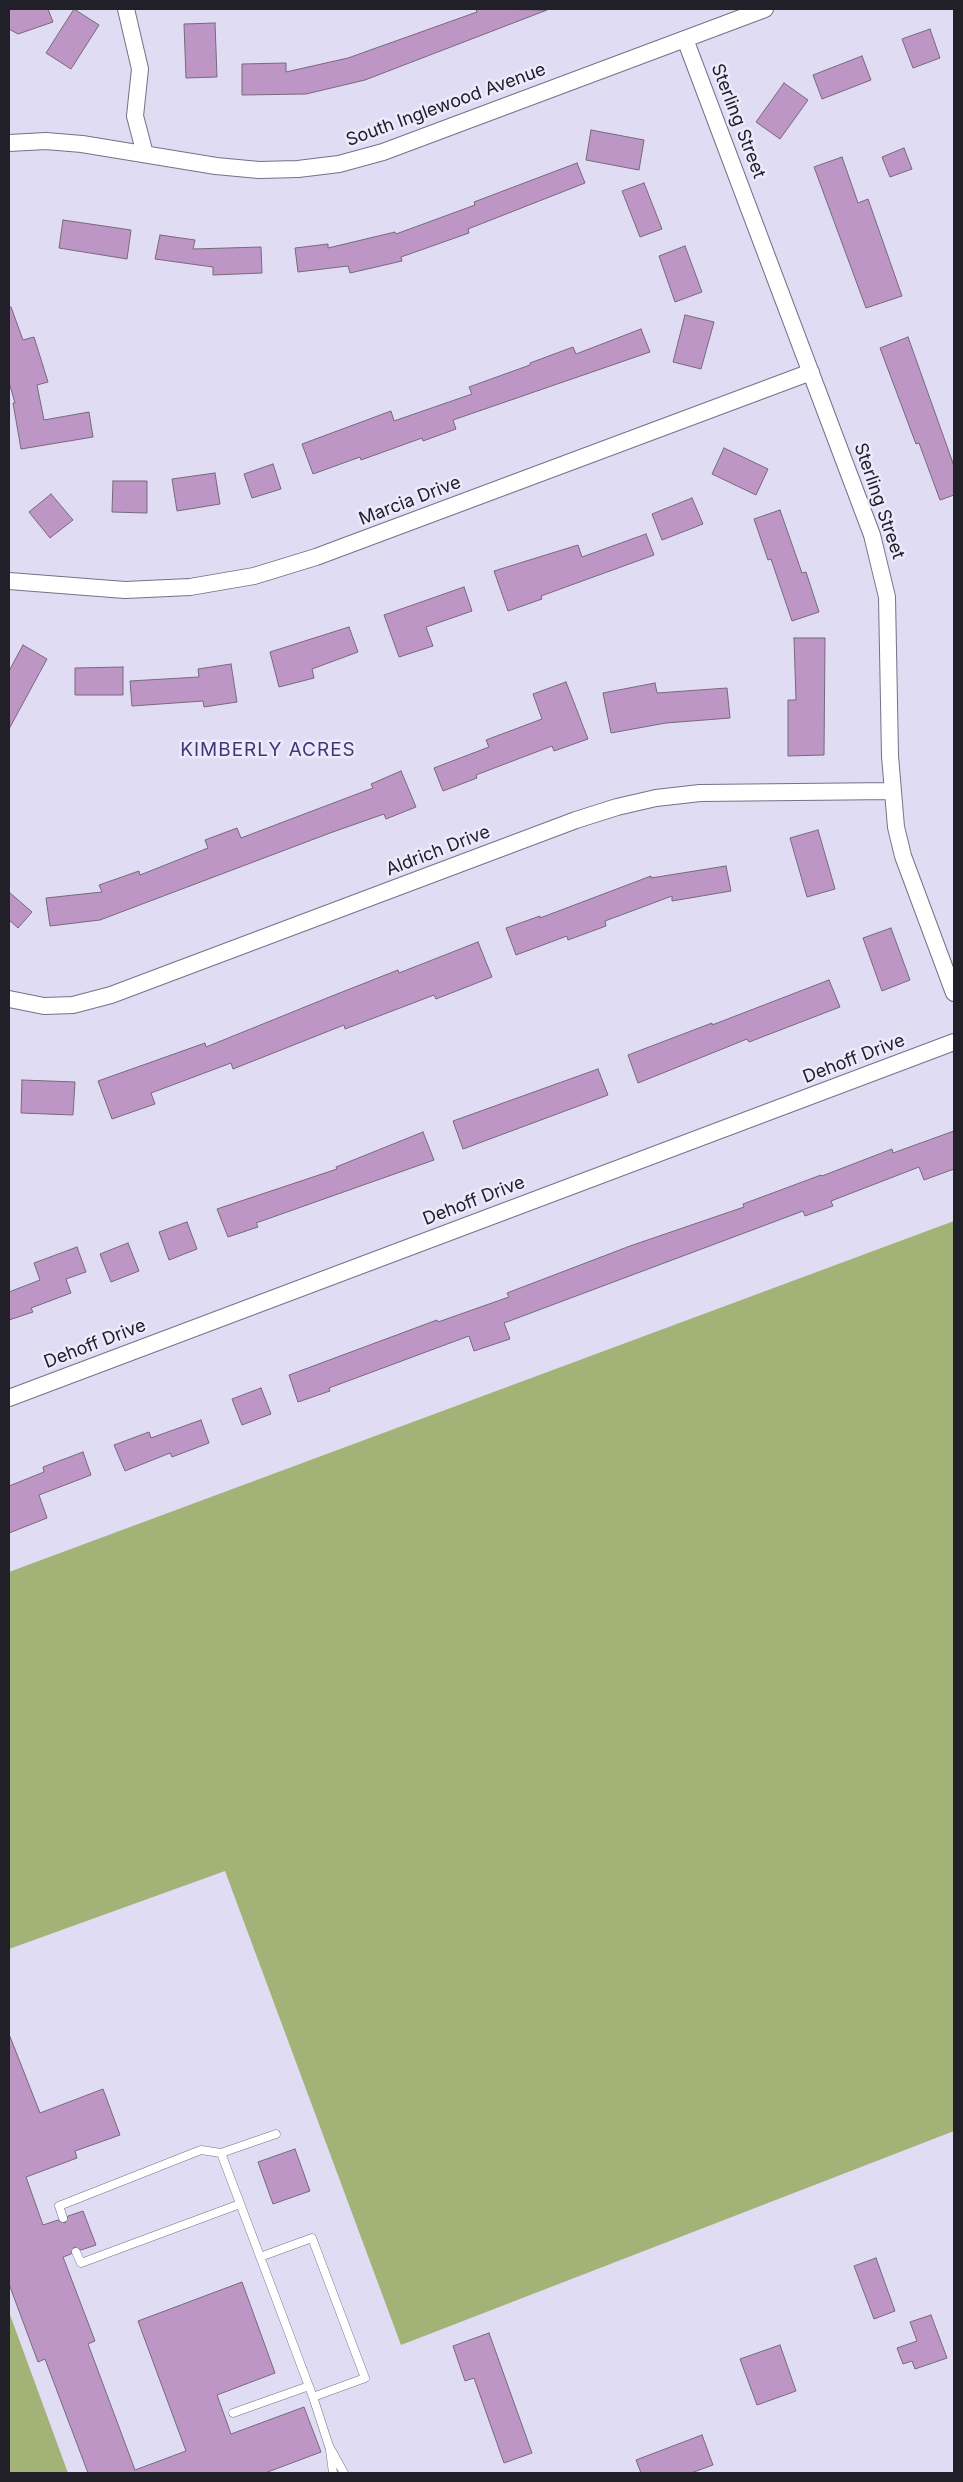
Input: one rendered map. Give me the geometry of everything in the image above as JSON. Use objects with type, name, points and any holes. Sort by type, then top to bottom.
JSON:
[{"type":"street","points":[[126,9],[140,70],[135,116],[145,154]]},
{"type":"street","name":"South Inglewood Avenue","points":[[9,142],[55,142],[216,166],[259,170],[298,170],[339,164],[383,152],[765,9]]},
{"type":"street","name":"Sterling Street","points":[[685,38],[872,535],[884,576],[889,620],[890,756],[896,827],[903,856],[954,993]]},
{"type":"street","name":"Marcia Drive","points":[[9,581],[125,590],[190,587],[254,576],[316,557],[811,372]]},
{"type":"street","name":"Aldrich Drive","points":[[9,999],[44,1006],[73,1005],[112,996],[576,820],[617,807],[656,798],[700,794],[893,791]]},
{"type":"street","name":"Dehoff Drive","points":[[9,1398],[954,1042]]},
{"type":"lane","points":[[63,2218],[59,2206],[201,2150],[221,2153],[276,2134]]},
{"type":"lane","points":[[221,2153],[313,2397],[329,2446],[333,2473]]},
{"type":"lane","points":[[76,2252],[81,2263],[240,2204]]},
{"type":"lane","points":[[260,2257],[312,2238],[365,2378],[313,2397]]},
{"type":"lane","points":[[233,2413],[309,2386]]},
{"type":"lane","points":[[329,2446],[344,2473]]},
{"type":"green space","points":[[954,1221],[954,2131],[401,2345],[225,1871],[9,1949],[9,1572]]},
{"type":"green space","points":[[9,2312],[68,2473],[9,2473]]},
{"type":"building","points":[[9,9],[48,9],[53,22],[18,34],[9,29]]},
{"type":"building","points":[[74,9],[99,25],[71,69],[46,53]]},
{"type":"building","points":[[476,9],[547,10],[365,80],[306,94],[242,95],[242,64],[286,63],[286,72],[348,58],[477,12]]},
{"type":"building","points":[[215,23],[217,77],[186,78],[184,24]]},
{"type":"building","points":[[930,29],[940,58],[913,68],[902,39]]},
{"type":"building","points":[[862,56],[871,80],[822,99],[813,75]]},
{"type":"building","points":[[784,83],[808,100],[780,139],[756,122]]},
{"type":"building","points":[[591,130],[644,140],[639,170],[586,160]]},
{"type":"building","points":[[904,148],[912,169],[890,177],[882,157]]},
{"type":"building","points":[[842,157],[858,203],[868,199],[902,296],[866,308],[814,167]]},
{"type":"building","points":[[577,163],[585,183],[468,229],[469,233],[401,257],[402,261],[350,273],[348,266],[298,272],[295,248],[328,244],[328,248],[395,232],[396,234],[475,205],[474,202]]},
{"type":"building","points":[[644,183],[662,229],[640,237],[622,191]]},
{"type":"building","points":[[63,220],[131,230],[127,259],[59,248]]},
{"type":"building","points":[[160,235],[195,240],[193,249],[261,247],[262,273],[213,275],[213,267],[155,259]]},
{"type":"building","points":[[685,246],[702,292],[675,302],[659,256]]},
{"type":"building","points":[[9,307],[11,307],[23,340],[34,337],[48,382],[37,385],[44,420],[89,412],[93,437],[21,449],[13,403],[15,403],[9,382]]},
{"type":"building","points":[[685,315],[714,322],[701,369],[673,362]]},
{"type":"building","points":[[641,329],[650,352],[453,420],[456,429],[423,441],[422,438],[361,460],[360,457],[313,474],[302,444],[391,411],[394,421],[472,394],[469,387],[530,365],[530,363],[573,347],[576,354]]},
{"type":"building","points":[[908,337],[954,466],[954,495],[940,500],[919,443],[916,444],[880,348]]},
{"type":"building","points":[[724,448],[768,469],[756,495],[712,474]]},
{"type":"building","points":[[273,464],[281,489],[252,498],[244,474]]},
{"type":"building","points":[[215,473],[220,504],[177,511],[172,479]]},
{"type":"building","points":[[113,481],[147,481],[147,513],[112,512]]},
{"type":"building","points":[[51,494],[73,520],[50,538],[29,512]]},
{"type":"building","points":[[692,498],[703,524],[662,540],[652,514]]},
{"type":"building","points":[[780,510],[802,573],[806,572],[819,612],[792,621],[771,559],[768,560],[754,519]]},
{"type":"building","points":[[646,534],[654,555],[541,596],[542,599],[508,611],[494,571],[578,545],[582,557]]},
{"type":"building","points":[[464,587],[472,611],[426,627],[433,646],[399,657],[384,615]]},
{"type":"building","points":[[349,627],[358,652],[312,669],[314,678],[279,687],[270,652]]},
{"type":"building","points":[[794,638],[825,638],[824,755],[788,756],[788,700],[796,700]]},
{"type":"building","points":[[23,645],[47,659],[9,729],[9,671]]},
{"type":"building","points":[[231,664],[237,702],[204,707],[203,701],[132,706],[130,681],[199,677],[198,669]]},
{"type":"building","points":[[123,667],[123,695],[75,695],[75,668]]},
{"type":"building","points":[[566,682],[588,739],[554,751],[552,746],[476,775],[477,778],[443,791],[434,768],[489,747],[486,740],[542,719],[533,694]]},
{"type":"building","points":[[655,683],[657,693],[727,688],[730,718],[666,723],[611,733],[603,693]]},
{"type":"building","points":[[401,771],[416,807],[386,819],[384,814],[330,833],[100,920],[50,926],[46,898],[102,892],[99,885],[139,871],[140,875],[208,848],[205,840],[237,828],[241,838],[373,788],[371,784]]},
{"type":"building","points":[[818,830],[835,889],[807,897],[790,838]]},
{"type":"building","points":[[726,866],[731,891],[672,901],[672,896],[605,921],[606,926],[568,940],[567,936],[516,955],[506,928],[540,916],[540,918],[651,876],[651,878]]},
{"type":"building","points":[[9,892],[32,912],[18,928],[9,920]]},
{"type":"building","points":[[891,928],[910,980],[882,991],[863,938]]},
{"type":"building","points":[[478,942],[492,977],[436,999],[434,995],[345,1029],[344,1025],[233,1069],[231,1063],[151,1093],[155,1104],[112,1119],[98,1081],[205,1043],[206,1047],[398,970],[399,973]]},
{"type":"building","points":[[829,980],[840,1007],[749,1042],[747,1039],[638,1083],[628,1055]]},
{"type":"building","points":[[598,1069],[608,1095],[463,1149],[453,1121]]},
{"type":"building","points":[[22,1080],[75,1082],[73,1115],[21,1113]]},
{"type":"building","points":[[954,1131],[954,1169],[924,1180],[919,1167],[831,1201],[833,1206],[805,1216],[803,1211],[504,1323],[510,1339],[474,1351],[469,1336],[329,1388],[330,1391],[298,1402],[289,1375],[437,1320],[438,1322],[509,1297],[507,1293],[630,1246],[744,1207],[743,1204],[821,1175],[892,1149],[893,1153]]},
{"type":"building","points":[[423,1132],[434,1160],[256,1223],[258,1227],[228,1237],[217,1209],[337,1169],[336,1167]]},
{"type":"building","points":[[187,1222],[197,1249],[169,1260],[159,1232]]},
{"type":"building","points":[[128,1243],[139,1271],[111,1282],[100,1254]]},
{"type":"building","points":[[77,1247],[86,1272],[66,1279],[71,1293],[31,1308],[33,1312],[9,1320],[9,1292],[40,1280],[34,1263]]},
{"type":"building","points":[[261,1388],[271,1414],[242,1425],[232,1399]]},
{"type":"building","points":[[201,1420],[209,1443],[172,1457],[170,1453],[125,1471],[114,1445],[149,1432],[151,1438]]},
{"type":"building","points":[[83,1452],[91,1475],[39,1495],[47,1518],[9,1533],[9,1486],[44,1472],[43,1467]]},
{"type":"building","points":[[9,2034],[40,2113],[103,2089],[120,2135],[75,2151],[77,2158],[26,2177],[43,2225],[58,2220],[65,2223],[68,2216],[83,2211],[96,2245],[81,2250],[74,2247],[71,2254],[63,2257],[95,2341],[88,2344],[135,2470],[186,2451],[138,2321],[242,2282],[275,2373],[217,2395],[231,2434],[304,2407],[321,2452],[265,2473],[88,2473],[45,2359],[38,2362],[9,2284]]},
{"type":"building","points":[[295,2149],[310,2191],[273,2204],[258,2162]]},
{"type":"building","points":[[876,2258],[895,2311],[874,2319],[854,2266]]},
{"type":"building","points":[[931,2315],[947,2358],[915,2369],[912,2361],[903,2364],[897,2348],[917,2341],[910,2322]]},
{"type":"building","points":[[489,2333],[532,2453],[504,2463],[474,2378],[465,2381],[453,2346]]},
{"type":"building","points":[[780,2345],[796,2391],[757,2405],[740,2359]]},
{"type":"building","points":[[702,2435],[713,2465],[691,2473],[641,2473],[636,2460]]},
{"type":"district","name":"KIMBERLY ACRES","points":[[268,750]]}]
